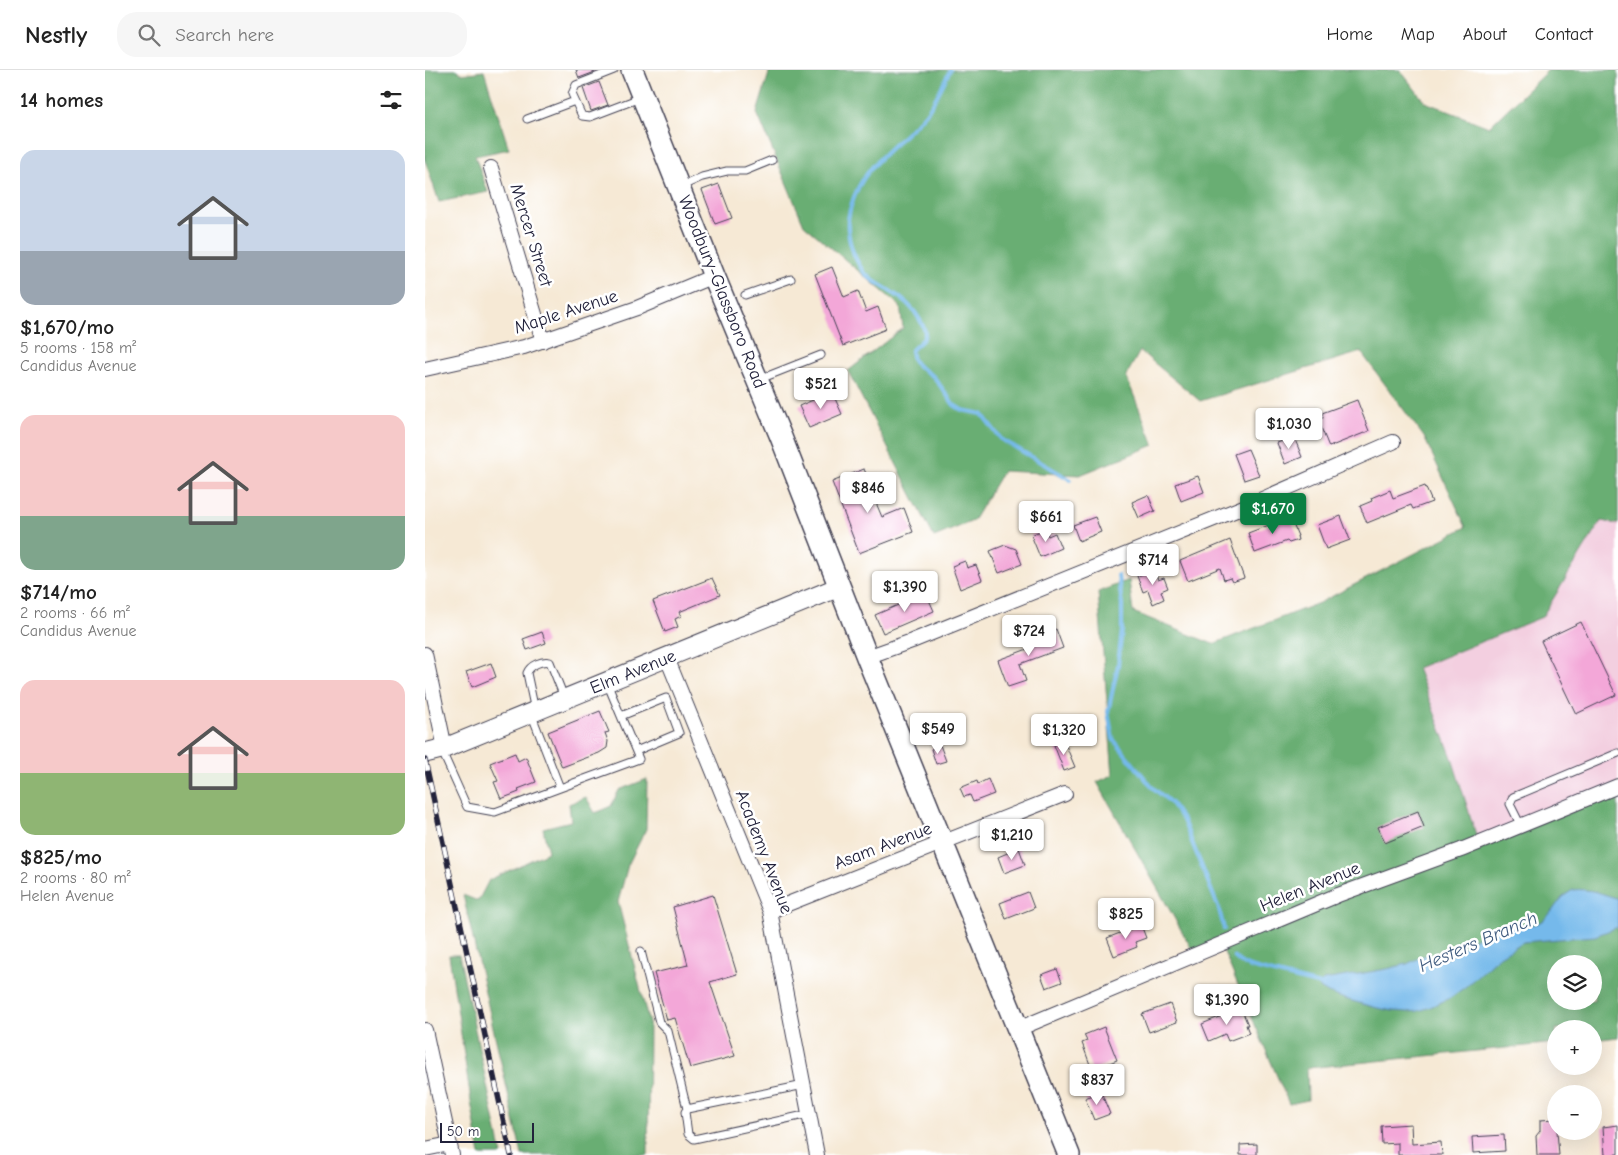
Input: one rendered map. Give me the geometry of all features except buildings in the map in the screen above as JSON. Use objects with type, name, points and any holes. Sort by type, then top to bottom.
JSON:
[{"type":"main road","name":"Woodbury-Glassboro Road","points":[[632,70],[1069,1155]]},
{"type":"main road","name":"Elm Avenue","points":[[437,750],[839,587]]},
{"type":"street","name":"Mercer Street","points":[[491,168],[543,341]]},
{"type":"street","name":"Maple Avenue","points":[[425,369],[543,341],[637,308],[714,276]]},
{"type":"street","points":[[867,657],[912,641],[1251,504],[1393,442]]},
{"type":"street","points":[[425,654],[437,750]]},
{"type":"street","name":"Academy Avenue","points":[[667,658],[770,911],[817,1155]]},
{"type":"street","name":"Helen Avenue","points":[[1018,1029],[1338,895],[1461,850],[1618,786]]},
{"type":"street","name":"Asam Avenue","points":[[770,911],[1065,794]]},
{"type":"street","points":[[425,1030],[451,1149],[425,1149]]},
{"type":"lane","points":[[614,70],[576,86],[572,94],[582,116],[590,117],[643,96]]},
{"type":"lane","points":[[527,119],[575,101]]},
{"type":"lane","points":[[679,187],[702,176],[727,171],[745,171],[772,160]]},
{"type":"lane","points":[[745,295],[791,279]]},
{"type":"lane","points":[[758,380],[821,355]]},
{"type":"lane","points":[[560,788],[533,712],[527,673],[529,668],[545,661],[550,662],[565,699]]},
{"type":"lane","points":[[437,750],[467,807],[495,812],[639,759],[607,682]]},
{"type":"lane","points":[[621,716],[666,698],[679,733],[636,751]]},
{"type":"lane","points":[[1521,826],[1510,804],[1513,797],[1618,753]]},
{"type":"lane","points":[[641,951],[659,1022],[669,1032],[687,1109],[685,1112],[688,1134],[694,1139],[809,1114]]},
{"type":"lane","points":[[687,1109],[804,1085]]},
{"type":"shaded area","points":[[1601,521],[1618,524],[1618,784],[1478,841],[1451,755],[1417,668],[1542,617]]},
{"type":"green space","points":[[457,70],[462,74],[484,71],[509,149],[475,156],[488,192],[439,202],[425,160],[425,71]]},
{"type":"green space","points":[[770,70],[1400,70],[1425,102],[1489,127],[1548,70],[1618,70],[1618,524],[1601,521],[1542,617],[1417,668],[1451,755],[1478,841],[1618,784],[1618,1037],[1602,1039],[1602,1020],[1547,1020],[1547,1044],[1307,1068],[1308,1100],[1289,1104],[1220,943],[1193,951],[1097,782],[1113,775],[1098,592],[1129,580],[1133,612],[1213,644],[1319,603],[1466,527],[1424,437],[1361,352],[1200,401],[1140,351],[1126,376],[1154,445],[1080,475],[1003,471],[973,521],[934,537],[848,371],[903,328],[900,306],[804,225],[757,113]]},
{"type":"green space","points":[[647,779],[646,829],[628,865],[618,902],[649,1023],[648,1155],[522,1155],[463,895],[478,901],[489,880],[548,852],[543,828],[571,821],[569,804],[586,797],[595,813],[611,806],[619,790]]},
{"type":"green space","points":[[449,955],[459,955],[502,1155],[480,1155]]},
{"type":"water","points":[[1573,890],[1602,893],[1618,899],[1618,927],[1595,936],[1523,942],[1498,957],[1450,998],[1418,1011],[1393,1011],[1377,1008],[1345,999],[1320,988],[1324,980],[1387,969],[1407,964],[1426,955],[1442,959],[1447,958],[1478,937],[1498,928],[1540,922],[1550,914],[1563,897]]},
{"type":"waterway","name":"Hesters Branch","points":[[950,70],[926,113],[883,155],[864,178],[849,214],[848,226],[851,245],[857,261],[866,274],[903,300],[917,315],[925,330],[925,334],[911,351],[913,360],[918,366],[934,377],[954,405],[962,410],[982,414],[1001,439],[1071,480]]},
{"type":"waterway","name":"Hesters Branch","points":[[1118,575],[1122,604],[1122,630],[1118,665],[1108,712],[1113,739],[1152,787],[1170,802],[1183,820],[1219,909],[1224,929]]},
{"type":"waterway","name":"Hesters Branch","points":[[1234,957],[1250,967],[1324,986]]},
{"type":"railway","points":[[425,760],[511,1155]]}]
